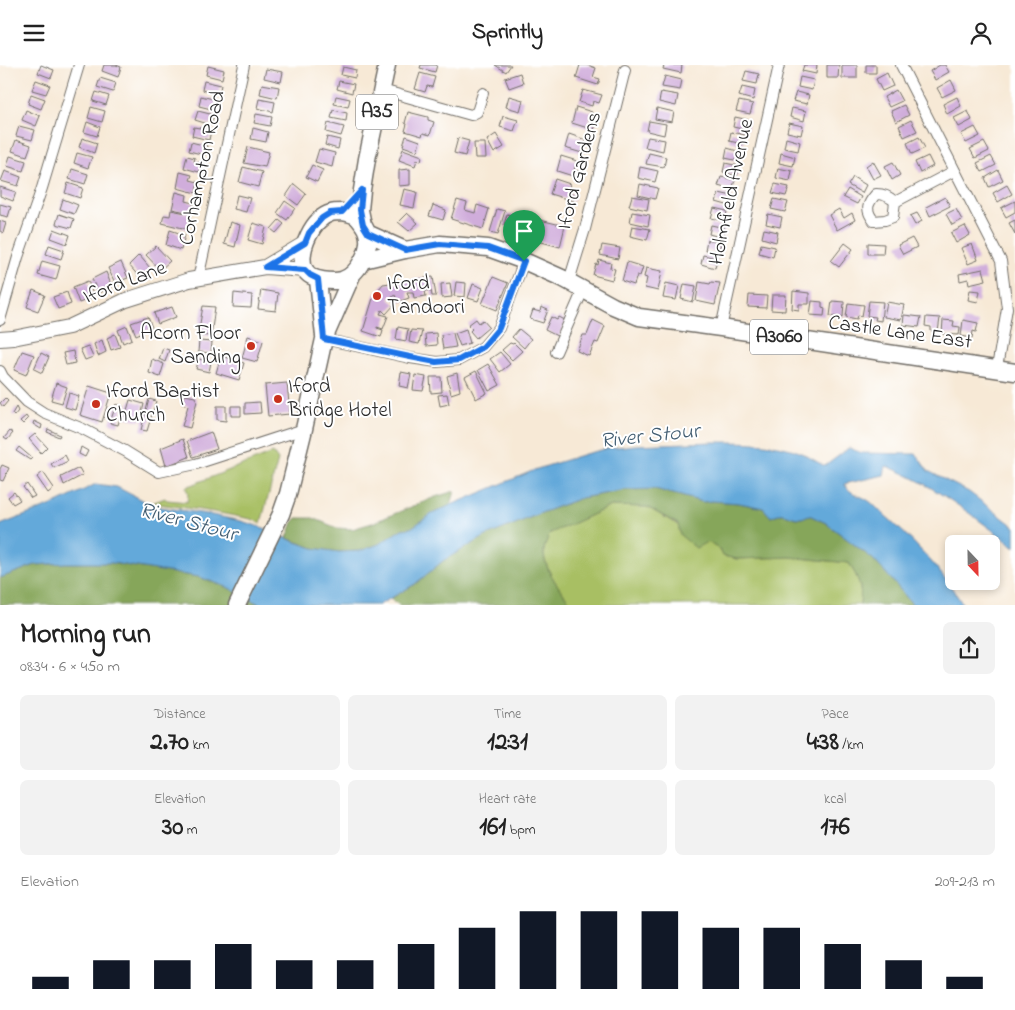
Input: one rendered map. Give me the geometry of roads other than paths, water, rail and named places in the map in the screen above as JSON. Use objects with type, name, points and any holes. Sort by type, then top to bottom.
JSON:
[{"type":"main road","name":"A35","points":[[365,229],[360,210],[362,190],[388,65]]},
{"type":"main road","points":[[342,212],[362,190]]},
{"type":"main road","points":[[324,339],[311,275],[303,262],[305,243],[309,233],[322,218],[330,213],[342,212],[355,215],[365,229],[405,250]]},
{"type":"main road","points":[[311,275],[330,282],[343,280],[353,273],[360,266],[367,247],[365,229]]},
{"type":"main road","name":"Castle Lane East","points":[[363,260],[440,244],[488,248],[524,261],[569,281],[613,306],[639,317],[1015,371]]},
{"type":"main road","points":[[237,605],[281,514],[288,494],[324,339],[353,273]]},
{"type":"street","points":[[0,320],[79,65]]},
{"type":"street","name":"Corhampton Road","points":[[198,279],[244,65]]},
{"type":"street","name":"Holmfield Avenue","points":[[721,328],[779,65]]},
{"type":"street","points":[[901,65],[1001,261],[1008,308],[997,368]]},
{"type":"street","name":"Iford Gardens","points":[[569,281],[585,229],[625,70]]},
{"type":"street","points":[[382,90],[470,115],[477,112],[483,93]]},
{"type":"street","points":[[895,202],[954,171]]},
{"type":"street","name":"Iford Lane","points":[[265,267],[305,243]]},
{"type":"street","points":[[324,339],[436,362],[459,360],[483,347],[499,328],[524,261]]},
{"type":"street","name":"Iford Lane","points":[[0,339],[69,327],[126,300],[189,280],[265,267],[311,275]]},
{"type":"street","points":[[556,352],[583,290]]},
{"type":"street","points":[[0,371],[27,402],[44,413],[83,429],[151,466],[159,473],[304,429]]},
{"type":"water","name":"River Stour","points":[[714,442],[772,445],[800,452],[825,466],[849,448],[862,453],[916,454],[928,471],[969,492],[1015,527],[1015,547],[937,492],[904,473],[886,466],[884,475],[844,484],[853,493],[871,503],[913,542],[945,578],[945,590],[953,590],[963,605],[913,605],[873,559],[826,523],[809,515],[802,518],[784,514],[771,517],[763,508],[739,503],[703,502],[655,489],[625,490],[581,498],[486,536],[444,560],[415,584],[379,605],[261,605],[227,587],[199,577],[112,563],[35,565],[0,578],[0,525],[57,503],[96,484],[117,487],[153,506],[241,521],[264,528],[313,548],[339,552],[360,551],[379,544],[402,529],[411,528],[432,514],[451,505],[537,469],[609,448],[635,445]]},
{"type":"place","name":"Iford Tandoori","points":[[377,296]]},
{"type":"place","name":"Acorn Floor Sanding","points":[[251,346]]},
{"type":"place","name":"Iford Bridge Hotel","points":[[278,399]]},
{"type":"place","name":"Iford Baptist Church","points":[[96,404]]}]
